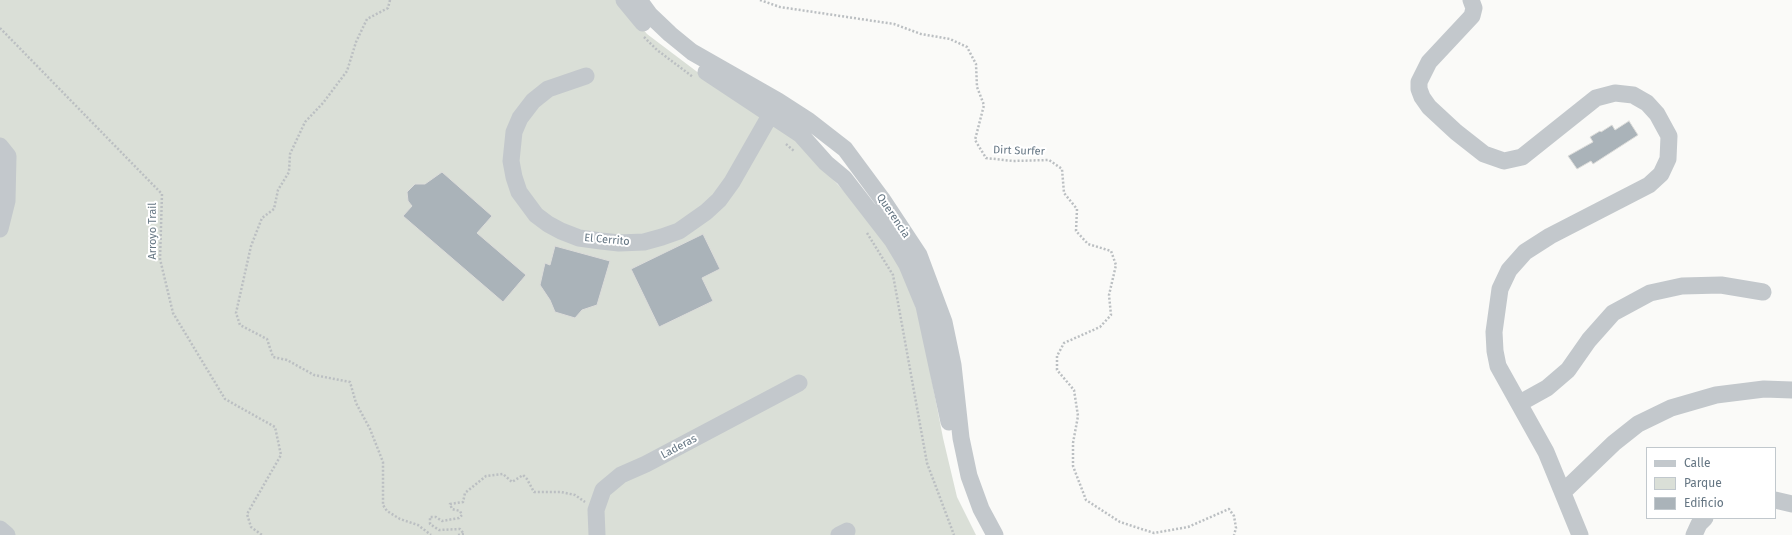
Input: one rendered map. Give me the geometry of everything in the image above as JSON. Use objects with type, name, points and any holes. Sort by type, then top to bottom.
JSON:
[{"type":"street","name":"Querencia","points":[[624,0],[648,28],[667,45],[774,108],[809,121],[845,149],[882,199],[919,255],[944,322],[953,365],[961,438],[970,494],[995,535]]},
{"type":"street","name":"Querencia","points":[[638,0],[670,34],[692,52],[774,108],[802,135],[826,163],[844,178],[892,240],[907,265],[924,306],[956,458],[970,494],[983,535]]},
{"type":"street","points":[[1471,0],[1474,8],[1472,16],[1429,62],[1419,82],[1419,89],[1422,97],[1429,107],[1456,132],[1484,154],[1504,161],[1522,157],[1596,98],[1615,93],[1633,96],[1648,103],[1660,119],[1669,136],[1668,159],[1661,174],[1649,185],[1550,236],[1525,252],[1509,270],[1500,289],[1496,311],[1495,351],[1498,366],[1546,452],[1580,535]]},
{"type":"street","name":"El Cerrito","points":[[586,76],[548,89],[532,101],[520,118],[514,132],[511,147],[511,161],[514,178],[519,192],[526,202],[536,215],[548,224],[579,238],[619,243],[644,242],[673,233],[693,222],[719,200],[732,182],[774,108]]},
{"type":"street","points":[[0,146],[8,156],[7,201],[0,229]]},
{"type":"street","points":[[1520,403],[1547,388],[1568,370],[1589,340],[1613,313],[1650,293],[1682,286],[1721,285],[1763,292]]},
{"type":"street","name":"Laderas","points":[[597,535],[596,510],[603,490],[621,475],[646,464],[798,383]]},
{"type":"street","points":[[1563,492],[1614,443],[1632,428],[1671,408],[1716,395],[1764,389],[1792,390]]},
{"type":"street","points":[[1776,500],[1792,504]]},
{"type":"street","points":[[1694,535],[1699,524],[1704,519]]},
{"type":"street","points":[[0,529],[7,535]]},
{"type":"path","points":[[390,0],[388,8],[367,19],[356,42],[347,71],[323,103],[305,122],[290,154],[289,172],[278,190],[274,208],[262,218],[251,246],[236,312],[240,325],[267,339],[273,357],[287,360],[314,375],[350,382],[353,387],[356,403],[370,429],[383,462],[383,505],[387,511],[400,519],[418,525],[430,534],[436,535]]},
{"type":"path","name":"Dirt Surfer","points":[[760,0],[780,7],[894,24],[921,34],[950,39],[967,47],[976,64],[977,87],[984,105],[975,140],[986,158],[1013,161],[1049,160],[1062,169],[1064,193],[1077,209],[1076,231],[1088,244],[1111,251],[1116,265],[1109,295],[1111,315],[1100,327],[1064,343],[1057,356],[1057,370],[1074,390],[1078,416],[1073,443],[1073,466],[1086,500],[1120,522],[1154,532],[1188,527],[1229,509],[1234,516],[1236,528],[1234,535]]},
{"type":"path","name":"Arroyo Trail","points":[[0,28],[162,194],[160,259],[173,313],[225,399],[275,428],[281,455],[247,514],[251,527],[262,535]]},
{"type":"path","points":[[643,35],[657,50],[695,78]]},
{"type":"path","points":[[782,141],[800,156]]},
{"type":"path","points":[[865,230],[893,275],[927,463],[954,535]]},
{"type":"path","points":[[458,535],[464,534],[460,529],[439,530],[430,524],[430,517],[436,517],[442,521],[446,521],[462,515],[460,511],[452,509],[450,504],[463,502],[465,493],[486,476],[503,474],[512,482],[522,475],[527,479],[534,492],[561,492],[575,495],[596,510]]},
{"type":"green space","points":[[0,0],[618,0],[647,34],[700,74],[792,136],[860,208],[900,264],[920,319],[943,438],[957,497],[976,535],[0,535]]},
{"type":"building","points":[[1629,121],[1638,135],[1593,164],[1591,161],[1577,169],[1568,156],[1593,142],[1590,137],[1600,131],[1601,132],[1612,125],[1615,130]]},
{"type":"building","points":[[442,172],[492,216],[477,233],[526,275],[503,302],[403,216],[412,206],[408,201],[407,192],[415,184],[425,184]]},
{"type":"building","points":[[703,234],[720,269],[702,278],[713,301],[659,327],[631,269]]},
{"type":"building","points":[[555,246],[610,261],[597,305],[582,310],[575,318],[555,312],[550,300],[540,285],[545,263],[550,265]]}]
